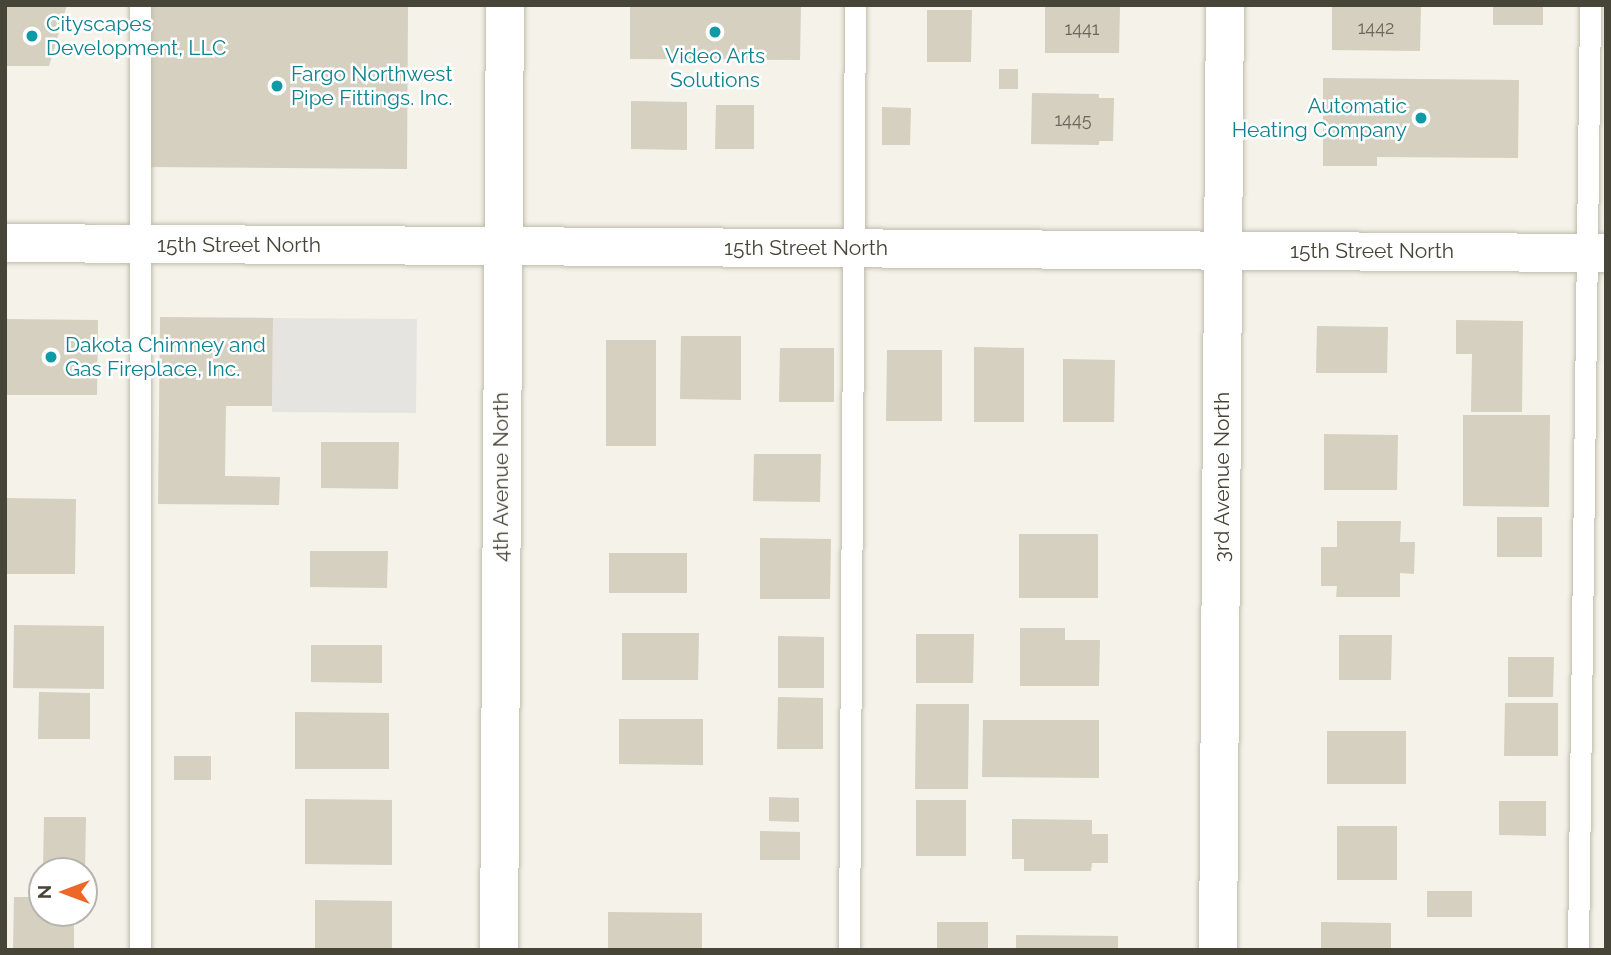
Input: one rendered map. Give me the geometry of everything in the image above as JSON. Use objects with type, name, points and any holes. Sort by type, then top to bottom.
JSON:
[{"type":"street","name":"4th Avenue North","points":[[499,950],[505,5]]},
{"type":"street","name":"3rd Avenue North","points":[[1219,950],[1225,5]]},
{"type":"street","name":"15th Street North","points":[[5,243],[1597,253]]},
{"type":"lane","points":[[140,5],[140,950]]},
{"type":"lane","points":[[849,950],[855,5]]},
{"type":"lane","points":[[1578,950],[1597,253],[1590,5]]},
{"type":"shaded area","points":[[273,318],[417,319],[416,413],[272,412]]},
{"type":"building","name":"Cityscapes Development, LLC","points":[[5,5],[67,5],[49,66],[5,66]]},
{"type":"building","name":"Fargo Northwest Pipe Fittings. Inc.","points":[[148,5],[408,5],[407,169],[147,167]]},
{"type":"building","name":"Video Arts Solutions","points":[[630,5],[801,5],[800,60],[630,59]]},
{"type":"building","points":[[1045,5],[1120,5],[1119,53],[1045,53]]},
{"type":"building","points":[[1332,5],[1421,5],[1420,51],[1332,50]]},
{"type":"building","points":[[1493,5],[1543,5],[1543,25],[1493,25]]},
{"type":"building","points":[[927,10],[972,10],[971,62],[927,62]]},
{"type":"building","points":[[999,69],[1018,69],[1018,89],[999,89]]},
{"type":"building","name":"Automatic Heating Company","points":[[1323,78],[1519,80],[1518,158],[1377,157],[1377,166],[1323,166]]},
{"type":"building","points":[[1032,93],[1099,94],[1099,98],[1114,98],[1113,141],[1099,141],[1099,145],[1031,144]]},
{"type":"building","points":[[631,101],[687,102],[687,150],[631,149]]},
{"type":"building","points":[[716,105],[754,105],[754,149],[715,149]]},
{"type":"building","points":[[882,107],[911,108],[910,145],[882,145]]},
{"type":"building","points":[[160,317],[273,318],[272,406],[226,406],[225,476],[280,477],[279,505],[158,504]]},
{"type":"building","name":"Dakota Chimney and Gas Fireplace, Inc.","points":[[5,319],[98,320],[97,395],[5,395]]},
{"type":"building","points":[[1456,320],[1523,321],[1522,412],[1471,412],[1472,354],[1456,354]]},
{"type":"building","points":[[1317,326],[1388,327],[1387,373],[1316,373]]},
{"type":"building","points":[[681,336],[741,336],[741,400],[680,399]]},
{"type":"building","points":[[606,340],[656,340],[656,446],[606,446]]},
{"type":"building","points":[[974,347],[1024,348],[1024,422],[974,422]]},
{"type":"building","points":[[780,348],[834,348],[834,402],[779,402]]},
{"type":"building","points":[[887,350],[942,350],[942,421],[886,421]]},
{"type":"building","points":[[1063,359],[1115,360],[1114,422],[1063,422]]},
{"type":"building","points":[[1463,415],[1550,415],[1549,507],[1463,506]]},
{"type":"building","points":[[1324,434],[1398,435],[1397,490],[1324,490]]},
{"type":"building","points":[[321,442],[399,442],[398,489],[321,488]]},
{"type":"building","points":[[754,454],[821,454],[820,502],[753,501]]},
{"type":"building","points":[[5,498],[76,499],[75,574],[5,574]]},
{"type":"building","points":[[1497,517],[1542,517],[1542,557],[1497,557]]},
{"type":"building","points":[[1337,521],[1401,521],[1400,542],[1415,542],[1414,574],[1400,573],[1400,597],[1336,597],[1337,586],[1321,586],[1321,547],[1337,547]]},
{"type":"building","points":[[1019,534],[1098,534],[1098,598],[1019,598]]},
{"type":"building","points":[[760,538],[831,539],[830,599],[760,599]]},
{"type":"building","points":[[310,551],[388,551],[387,588],[310,587]]},
{"type":"building","points":[[609,553],[687,553],[687,593],[609,593]]},
{"type":"building","points":[[14,625],[104,626],[104,689],[13,688]]},
{"type":"building","points":[[1020,628],[1065,628],[1065,640],[1100,640],[1099,686],[1020,686]]},
{"type":"building","points":[[622,633],[699,633],[698,680],[622,680]]},
{"type":"building","points":[[916,634],[974,634],[973,683],[916,683]]},
{"type":"building","points":[[1339,635],[1392,635],[1391,680],[1339,680]]},
{"type":"building","points":[[778,636],[824,637],[824,688],[778,688]]},
{"type":"building","points":[[311,645],[382,645],[382,683],[311,682]]},
{"type":"building","points":[[1508,657],[1554,657],[1553,697],[1508,697]]},
{"type":"building","points":[[39,692],[90,693],[90,739],[38,739]]},
{"type":"building","points":[[778,697],[823,698],[823,749],[777,749]]},
{"type":"building","points":[[1505,703],[1558,703],[1558,756],[1504,756]]},
{"type":"building","points":[[916,704],[969,704],[968,789],[915,789]]},
{"type":"building","points":[[295,712],[389,713],[389,769],[295,769]]},
{"type":"building","points":[[619,719],[703,719],[703,765],[619,764]]},
{"type":"building","points":[[983,720],[1099,720],[1099,778],[982,777]]},
{"type":"building","points":[[1327,731],[1406,731],[1406,784],[1327,784]]},
{"type":"building","points":[[174,756],[211,756],[211,780],[174,780]]},
{"type":"building","points":[[769,797],[799,798],[799,822],[769,821]]},
{"type":"building","points":[[305,799],[392,800],[392,865],[305,864]]},
{"type":"building","points":[[916,800],[966,800],[966,856],[916,856]]},
{"type":"building","points":[[1499,801],[1546,801],[1546,836],[1499,835]]},
{"type":"building","points":[[44,817],[86,817],[85,857],[43,857]]},
{"type":"building","points":[[1012,819],[1092,820],[1092,834],[1108,834],[1108,863],[1092,863],[1091,871],[1024,871],[1024,859],[1012,859]]},
{"type":"building","points":[[1337,826],[1397,826],[1397,880],[1337,880]]},
{"type":"building","points":[[760,831],[800,832],[800,860],[760,860]]},
{"type":"building","points":[[1427,891],[1472,891],[1472,917],[1427,917]]},
{"type":"building","points":[[14,897],[28,897],[28,927],[74,927],[74,950],[13,950]]},
{"type":"building","points":[[315,900],[392,901],[392,950],[315,950]]},
{"type":"building","points":[[608,912],[702,913],[702,950],[608,950]]},
{"type":"building","points":[[937,922],[988,922],[988,950],[937,950]]},
{"type":"building","points":[[1321,922],[1391,923],[1391,950],[1321,950]]},
{"type":"building","points":[[1016,935],[1118,936],[1118,950],[1016,950]]},
{"type":"place","name":"Video Arts Solutions","points":[[715,32]]},
{"type":"place","name":"Cityscapes Development, LLC","points":[[32,36]]},
{"type":"place","name":"Fargo Northwest Pipe Fittings. Inc.","points":[[277,86]]},
{"type":"place","name":"Automatic Heating Company","points":[[1421,118]]},
{"type":"place","name":"Dakota Chimney and Gas Fireplace, Inc.","points":[[51,357]]}]
